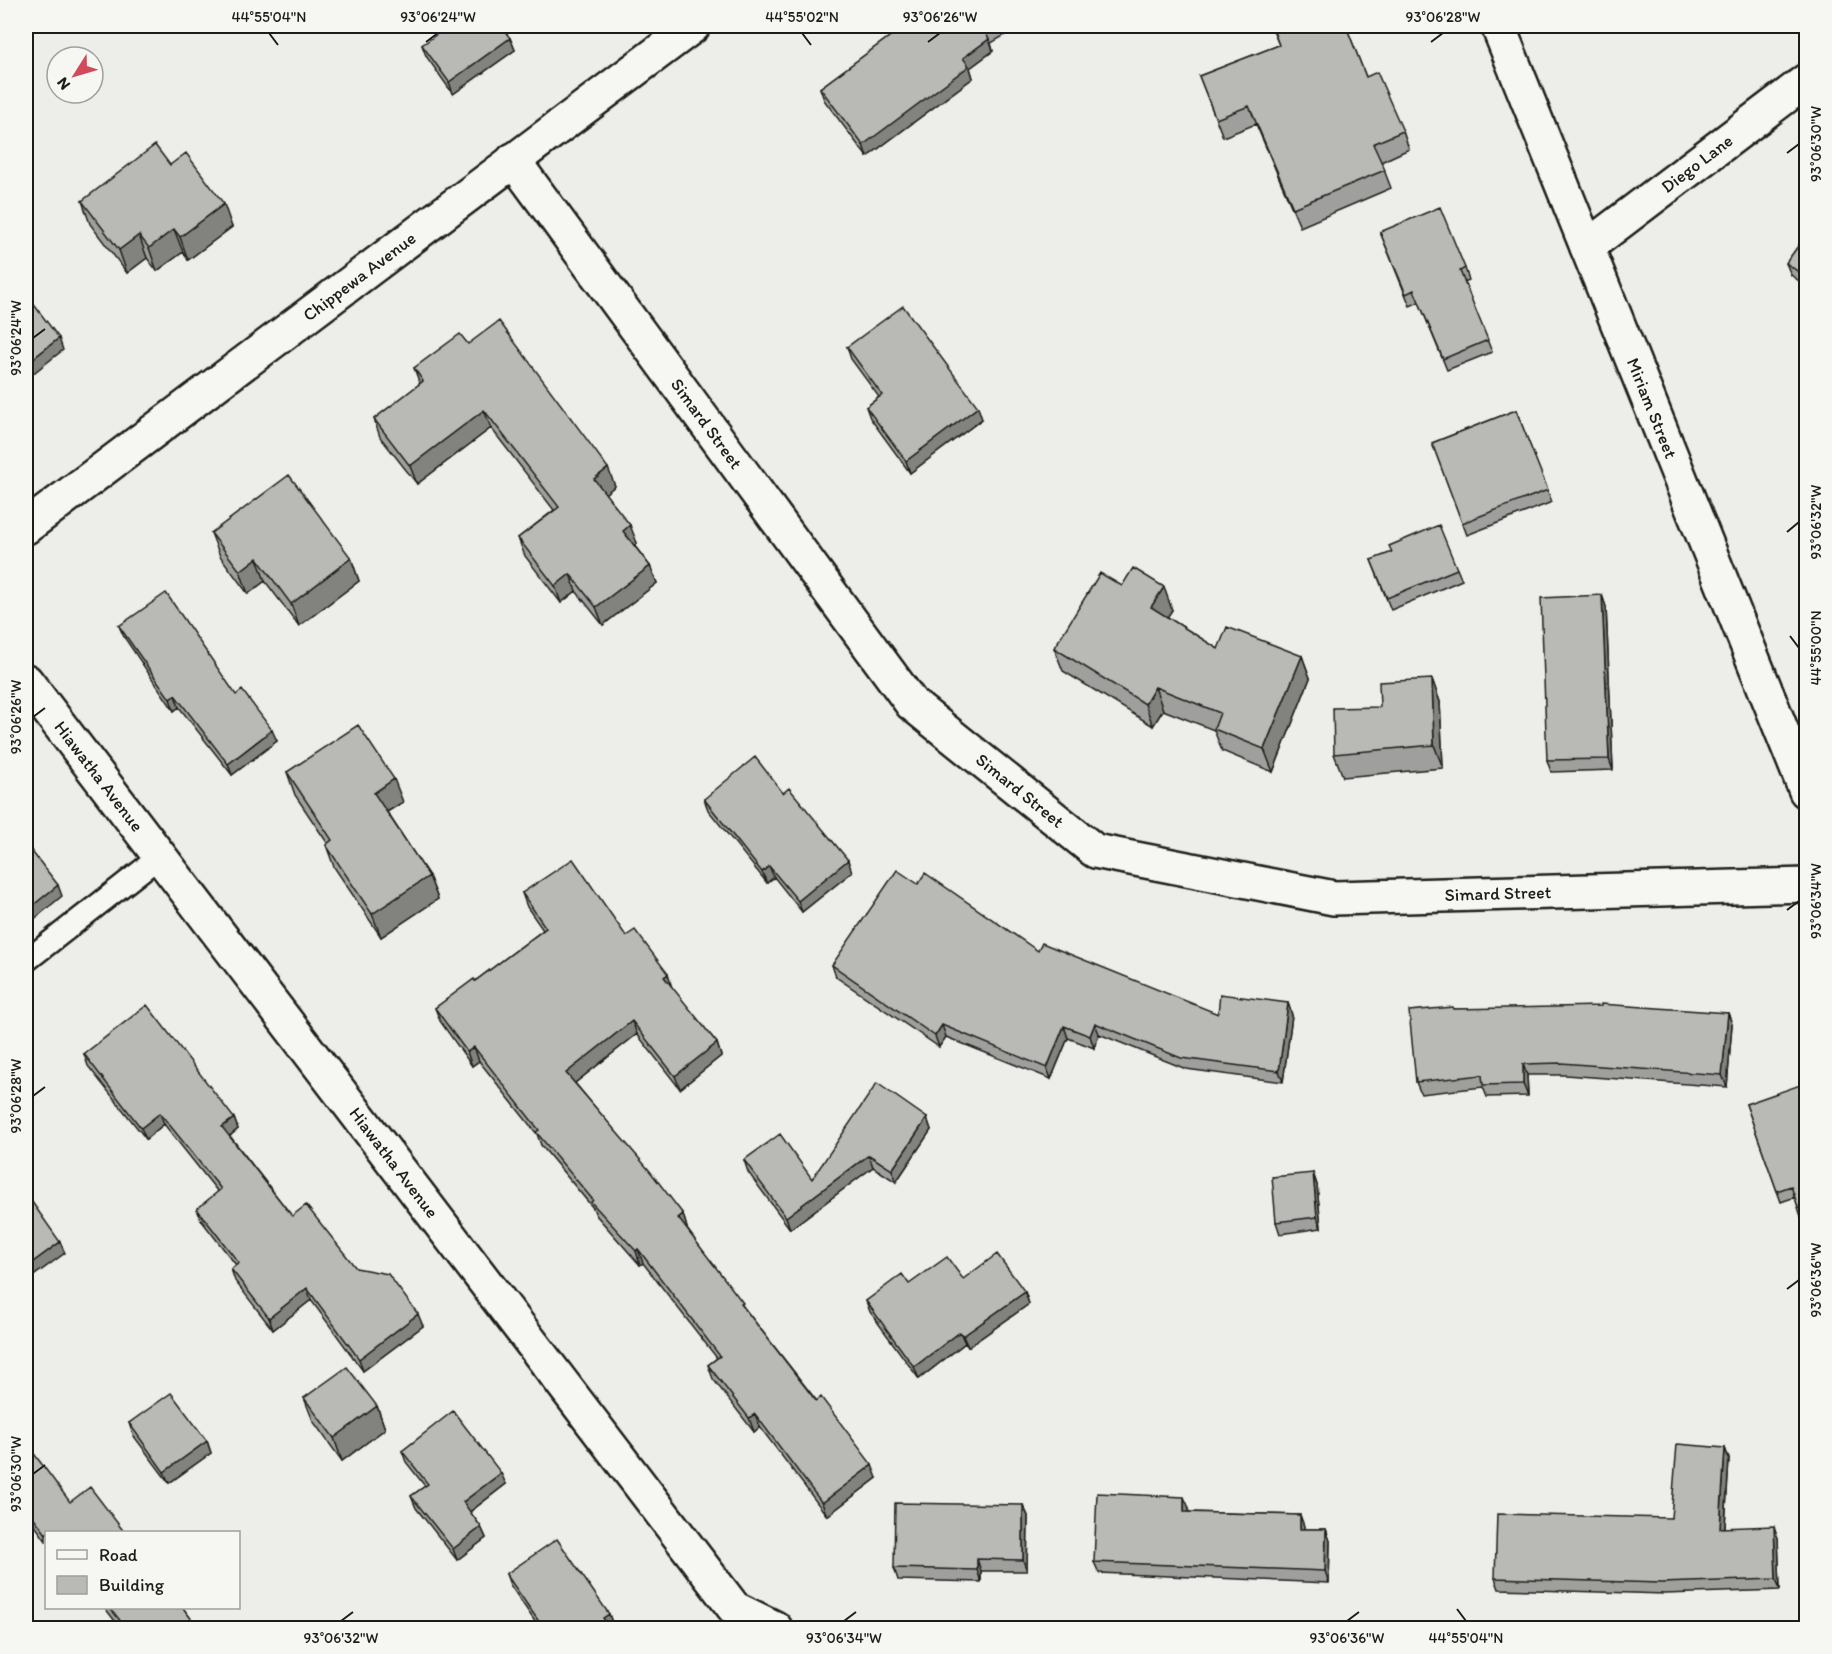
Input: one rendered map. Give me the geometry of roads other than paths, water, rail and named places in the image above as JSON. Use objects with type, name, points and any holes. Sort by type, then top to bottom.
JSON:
[{"type":"street","name":"Chippewa Avenue","points":[[26,527],[693,26]]},
{"type":"street","name":"Miriam Street","points":[[1498,26],[1806,791]]},
{"type":"street","name":"Diego Lane","points":[[1587,247],[1806,81]]},
{"type":"street","name":"Simard Street","points":[[513,160],[912,704],[1095,851],[1334,898],[1806,885]]},
{"type":"street","name":"Hiawatha Avenue","points":[[26,681],[734,1608],[775,1629]]},
{"type":"lane","points":[[26,961],[159,857]]}]
